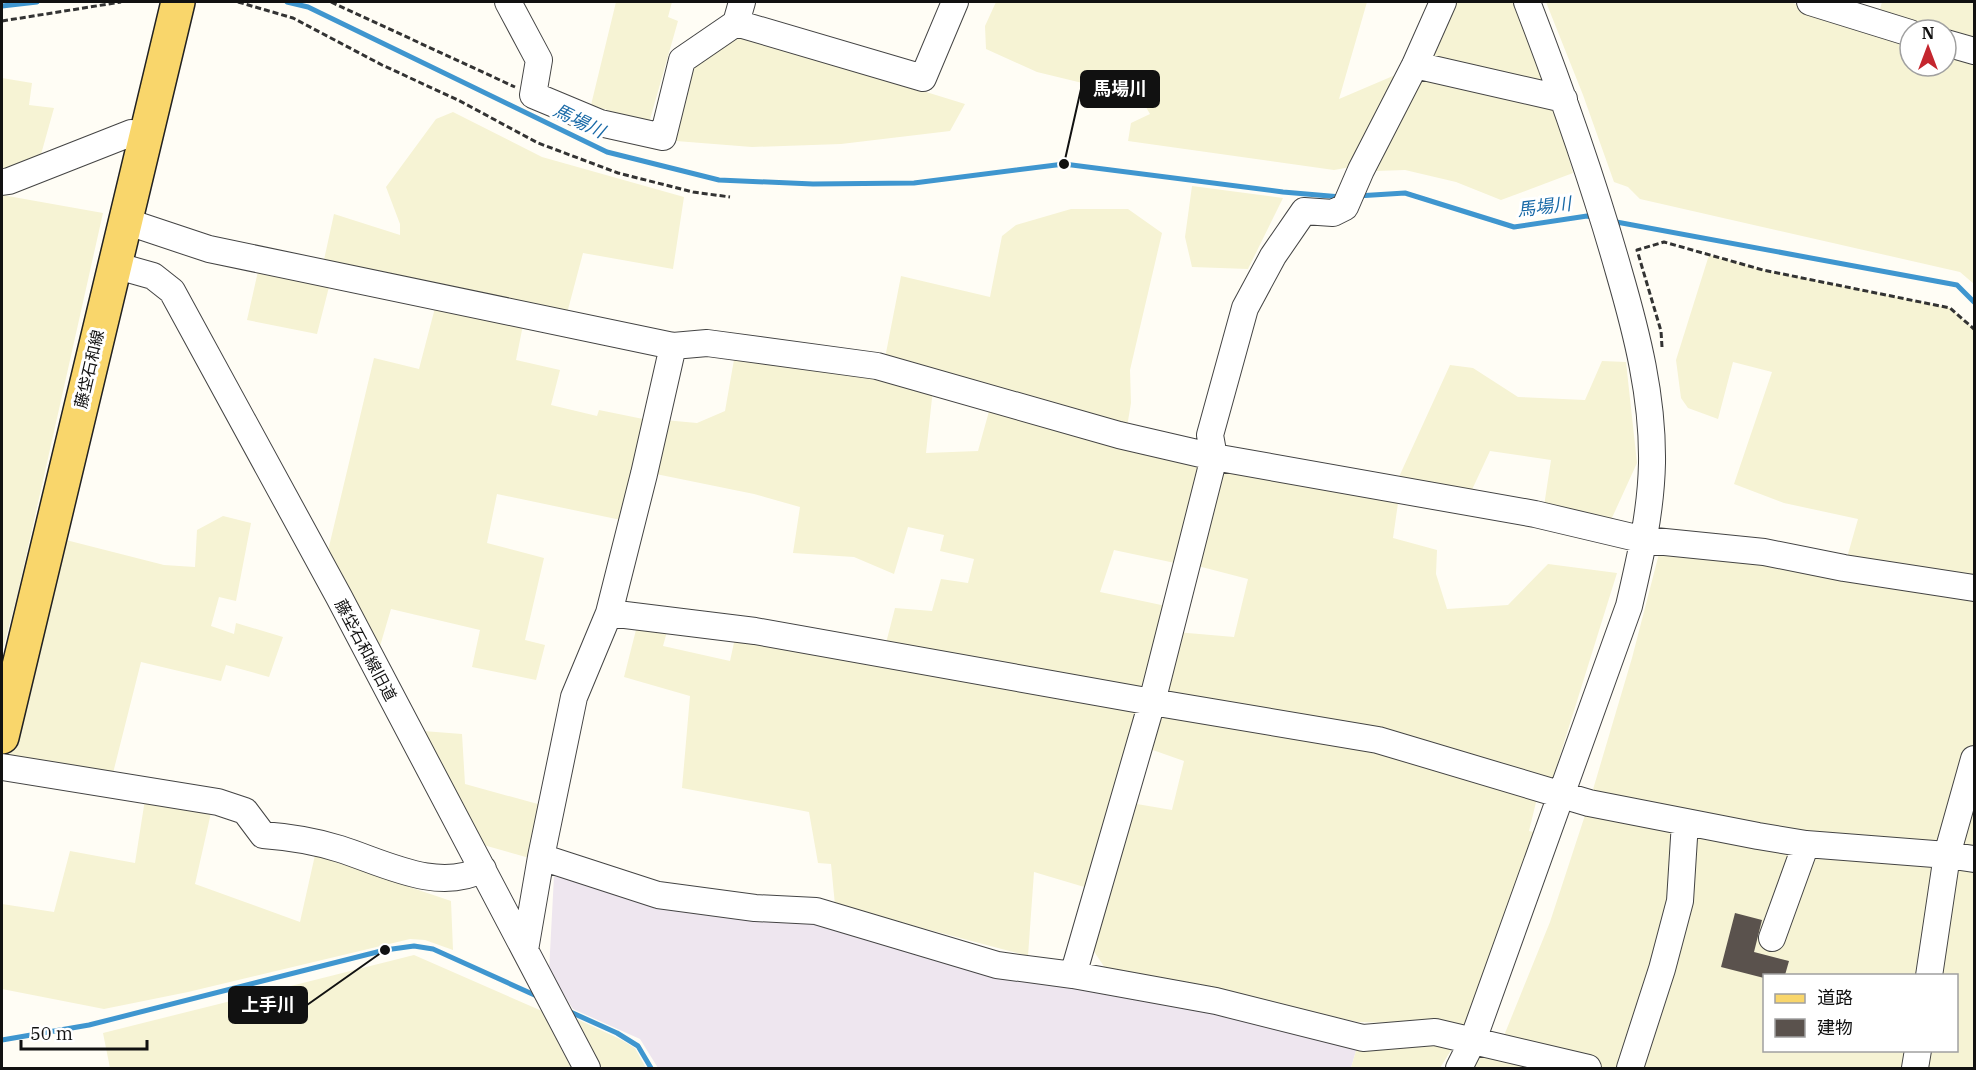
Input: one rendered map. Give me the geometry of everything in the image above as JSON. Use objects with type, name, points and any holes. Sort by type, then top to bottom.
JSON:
[{"type":"main road","name":"藤垈石和線","points":[[2,737],[177,2]]},
{"type":"street","points":[[508,2],[538,60],[532,95],[600,123],[663,137],[682,60],[739,12],[923,78],[952,2]]},
{"type":"street","points":[[1073,975],[1152,702],[1214,457],[1210,435],[1245,308],[1273,256],[1304,211],[1333,213],[1345,207],[1361,170],[1415,65],[1443,2]]},
{"type":"street","points":[[1459,1068],[1473,1040],[1629,606],[1645,540],[1652,463],[1649,408],[1637,335],[1599,202],[1564,99],[1527,2]]},
{"type":"street","points":[[1810,2],[1898,29]]},
{"type":"street","points":[[1958,46],[1974,51]]},
{"type":"street","points":[[1415,65],[1564,99]]},
{"type":"street","points":[[2,182],[131,133],[145,136]]},
{"type":"street","points":[[125,221],[209,249],[673,346],[707,343],[877,366],[1119,435],[1214,457],[1535,514],[1645,540],[1764,552],[1844,568],[1974,588]]},
{"type":"street","name":"藤垈石和線旧道","points":[[114,265],[153,276],[172,291],[339,597],[587,1068]]},
{"type":"street","points":[[525,950],[541,857],[574,697],[609,613],[673,346]]},
{"type":"street","points":[[609,613],[755,631],[1378,740],[1589,803],[1806,844],[1974,859]]},
{"type":"street","points":[[1929,974],[1947,855],[1974,759]]},
{"type":"street","points":[[2,767],[218,802],[245,811],[263,835],[297,838],[340,849],[403,873],[447,878],[471,876],[483,869]]},
{"type":"street","points":[[1630,1068],[1662,969],[1680,901],[1685,822]]},
{"type":"street","points":[[1772,938],[1806,844]]},
{"type":"street","points":[[541,857],[658,895],[755,908],[816,911],[997,964],[1073,975],[1216,1001],[1363,1038],[1435,1032],[1588,1068]]},
{"type":"street","points":[[1915,1068],[1918,1052]]},
{"type":"path","points":[[2,21],[121,2]]},
{"type":"path","points":[[238,2],[293,18],[458,100],[538,143],[618,173],[693,192],[730,197]]},
{"type":"path","points":[[331,2],[532,95]]},
{"type":"path","points":[[1662,354],[1661,331],[1637,250],[1664,243],[1763,270],[1950,308],[1974,329]]},
{"type":"shaded area","points":[[616,2],[672,2],[668,17],[678,21],[649,123],[591,105]]},
{"type":"shaded area","points":[[996,2],[1367,2],[1339,99],[1400,73],[1356,166],[1334,170],[1128,141],[1131,123],[1150,114],[1140,97],[1037,72],[986,49],[985,26]]},
{"type":"shaded area","points":[[1455,2],[1516,2],[1548,87],[1425,59]]},
{"type":"shaded area","points":[[1546,2],[1790,2],[1898,39],[1898,78],[1958,78],[1958,55],[1974,59],[1974,284],[1960,272],[1640,199],[1628,187],[1614,182]]},
{"type":"shaded area","points":[[1882,2],[1974,2],[1974,44],[1958,39],[1958,18],[1898,18],[1898,22],[1878,16]]},
{"type":"shaded area","points":[[735,33],[965,104],[950,131],[841,144],[752,147],[676,141],[694,63]]},
{"type":"shaded area","points":[[1419,77],[1554,105],[1573,173],[1501,200],[1456,182],[1405,170],[1376,171]]},
{"type":"shaded area","points":[[2,78],[32,83],[29,105],[54,108],[40,158],[2,171]]},
{"type":"shaded area","points":[[453,112],[542,157],[684,197],[673,269],[583,253],[566,317],[322,269],[334,214],[400,235],[400,224],[386,187],[436,119]]},
{"type":"shaded area","points":[[1192,186],[1283,198],[1248,269],[1192,267],[1185,237]]},
{"type":"shaded area","points":[[2,195],[103,213],[18,592],[2,653]]},
{"type":"shaded area","points":[[1071,209],[1128,209],[1162,233],[1130,370],[1131,403],[1127,427],[885,358],[901,276],[990,297],[1002,236],[1016,225]]},
{"type":"shaded area","points":[[1709,255],[1763,270],[1950,308],[1974,329],[1974,759],[1947,855],[1974,859],[1974,1068],[1588,1068],[1499,1048],[1550,922],[1589,803],[1632,658],[1662,542],[1844,568],[1858,519],[1784,503],[1734,484],[1772,372],[1733,362],[1718,419],[1688,408],[1681,398],[1676,360]]},
{"type":"shaded area","points":[[259,267],[330,283],[317,334],[247,320]]},
{"type":"shaded area","points":[[436,304],[524,320],[516,360],[560,370],[551,405],[597,416],[599,410],[648,420],[621,520],[497,494],[487,543],[544,558],[525,640],[545,645],[536,680],[472,667],[480,630],[391,609],[380,646],[327,555],[374,358],[419,369]]},
{"type":"shaded area","points":[[735,354],[933,389],[926,453],[978,451],[991,404],[1205,462],[1175,563],[1114,550],[1100,592],[1166,606],[1146,693],[885,647],[895,608],[932,611],[941,579],[968,583],[974,559],[940,551],[944,535],[908,527],[894,574],[854,557],[793,553],[800,507],[754,494],[651,473],[664,420],[697,423],[725,411]]},
{"type":"shaded area","points":[[1602,361],[1626,362],[1637,463],[1611,520],[1544,506],[1551,460],[1490,451],[1470,494],[1398,479],[1450,365],[1473,368],[1518,397],[1585,400]]},
{"type":"shaded area","points":[[1219,467],[1399,496],[1393,538],[1437,550],[1436,574],[1447,609],[1508,605],[1548,564],[1617,573],[1552,781],[1163,694],[1176,632],[1234,637],[1248,579],[1194,565]]},
{"type":"shaded area","points":[[223,516],[251,523],[236,601],[219,597],[211,626],[234,634],[236,623],[283,637],[269,677],[226,665],[221,681],[141,662],[112,777],[9,758],[62,539],[164,565],[195,567],[197,530]]},
{"type":"shaded area","points":[[638,622],[668,628],[663,646],[730,661],[735,638],[1141,709],[1091,889],[1034,872],[1028,956],[835,905],[831,864],[818,863],[809,812],[682,788],[690,696],[624,677]]},
{"type":"shaded area","points":[[1156,711],[1309,734],[1538,794],[1529,831],[1539,833],[1464,1032],[1431,1024],[1358,1022],[1176,981],[1105,968],[1091,947],[1131,803],[1172,810],[1184,761],[1147,748]]},
{"type":"shaded area","points":[[423,731],[462,734],[465,784],[545,806],[533,859],[480,844]]},
{"type":"shaded area","points":[[1974,782],[1974,850],[1958,847]]},
{"type":"shaded area","points":[[146,793],[213,804],[195,884],[300,922],[315,855],[451,901],[453,950],[425,940],[410,939],[188,992],[104,1009],[2,989],[2,904],[54,912],[70,851],[135,863]]},
{"type":"shaded area","points":[[554,876],[667,903],[818,921],[1220,1007],[1358,1044],[1351,1068],[658,1068],[640,1039],[573,1009],[549,971]]},
{"type":"shaded area","points":[[414,955],[542,1011],[571,1068],[110,1068],[103,1033]]},
{"type":"shaded area","points":[[577,1019],[635,1048],[646,1068],[602,1068]]},
{"type":"shaded area","points":[[1413,1040],[1453,1047],[1440,1068],[1351,1068],[1358,1044]]},
{"type":"shaded area","points":[[1483,1051],[1551,1068],[1474,1068]]},
{"type":"building","points":[[1735,913],[1762,920],[1754,952],[1789,961],[1785,974],[1763,974],[1763,978],[1721,967]]},
{"type":"waterway","name":"馬場川","points":[[2,6],[37,2]]},
{"type":"waterway","name":"馬場川","points":[[287,2],[308,7],[607,152],[719,180],[813,184],[914,183],[1064,164],[1283,192],[1341,197]]},
{"type":"waterway","name":"馬場川","points":[[1357,196],[1405,193],[1514,227],[1587,216],[1596,218]]},
{"type":"waterway","name":"馬場川","points":[[1611,221],[1957,285],[1974,302]]},
{"type":"waterway","points":[[2,1040],[89,1025],[385,950],[414,946],[433,949],[539,997]]},
{"type":"waterway","points":[[566,1010],[617,1033],[638,1046],[651,1068]]},
{"type":"place","name":"馬場川","points":[[1064,164]]},
{"type":"place","name":"上手川","points":[[385,950]]}]
